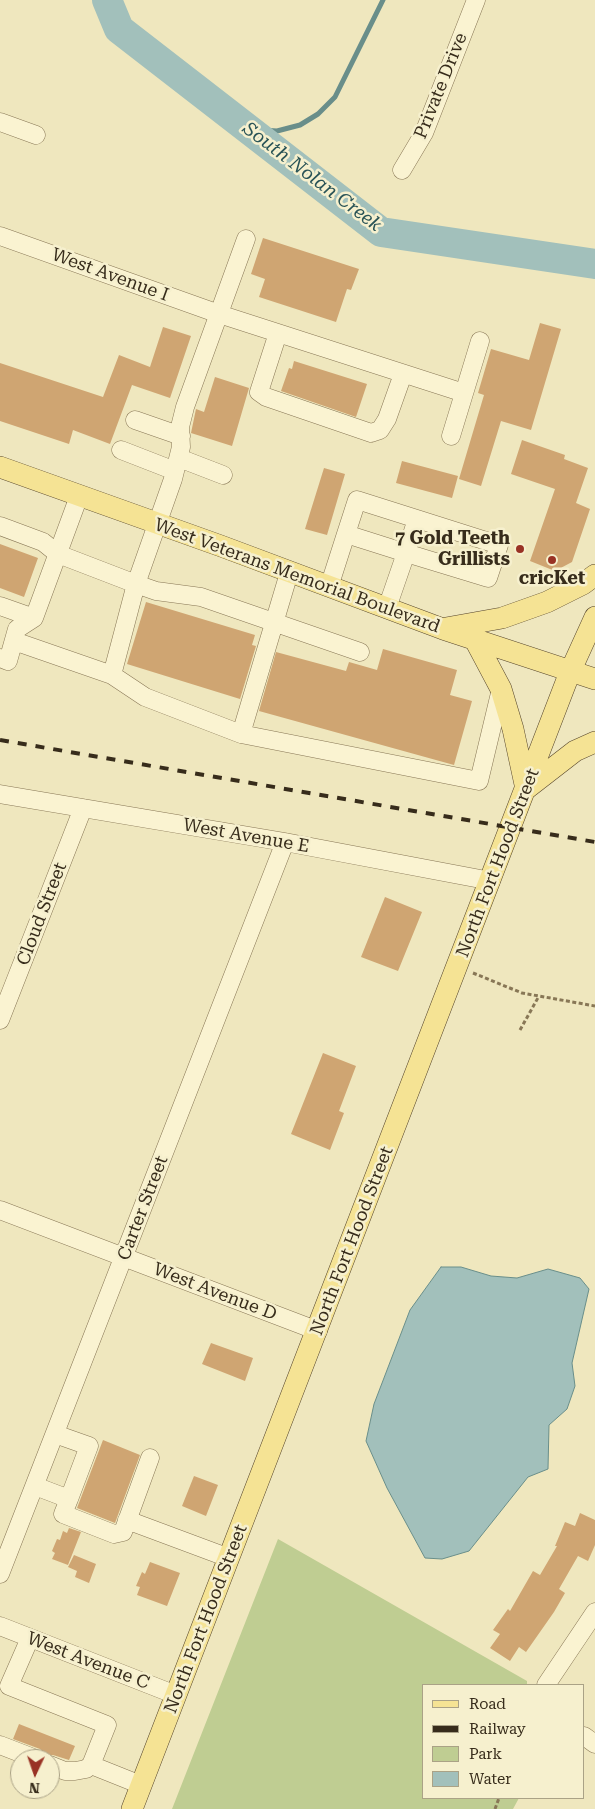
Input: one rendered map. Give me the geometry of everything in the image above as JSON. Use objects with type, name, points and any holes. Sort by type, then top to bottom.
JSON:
[{"type":"main road","name":"West Veterans Memorial Boulevard","points":[[0,467],[221,546],[443,629],[595,679]]},
{"type":"main road","points":[[443,629],[502,618],[547,602],[583,584],[595,575]]},
{"type":"main road","name":"North Fort Hood Street","points":[[132,1809],[318,1331],[570,672],[595,617]]},
{"type":"main road","points":[[475,640],[501,689],[514,729],[526,789],[575,751],[595,742]]},
{"type":"street","name":"Private Drive","points":[[402,170],[424,133],[476,0]]},
{"type":"street","points":[[0,122],[36,135]]},
{"type":"street","name":"West Avenue I","points":[[0,236],[220,314],[464,393]]},
{"type":"street","points":[[112,675],[136,584],[177,464],[181,436],[180,427],[185,407],[246,239]]},
{"type":"street","points":[[278,333],[259,392],[266,397],[371,432],[380,430],[387,418],[403,374]]},
{"type":"street","points":[[451,436],[480,342]]},
{"type":"street","points":[[135,420],[181,436]]},
{"type":"street","points":[[121,450],[223,475]]},
{"type":"street","points":[[0,658],[8,661],[17,629],[34,618],[79,496]]},
{"type":"street","points":[[329,587],[346,534],[357,500],[499,545],[488,578],[346,534]]},
{"type":"street","points":[[387,608],[417,519]]},
{"type":"street","points":[[0,526],[43,542],[58,554],[136,584],[156,591],[201,597],[360,652]]},
{"type":"street","points":[[241,734],[289,572]]},
{"type":"street","points":[[0,606],[34,618]]},
{"type":"street","points":[[14,642],[112,675],[145,697],[241,734],[479,781],[501,689]]},
{"type":"street","name":"West Avenue E","points":[[0,794],[286,842],[491,881]]},
{"type":"street","name":"Cloud Street","points":[[0,1020],[83,808]]},
{"type":"street","name":"Carter Street","points":[[0,1574],[286,842]]},
{"type":"street","name":"West Avenue D","points":[[0,1210],[318,1331]]},
{"type":"street","points":[[55,1434],[89,1446],[63,1514],[114,1534],[122,1532],[150,1458]]},
{"type":"street","points":[[35,1486],[69,1499]]},
{"type":"street","points":[[127,1520],[230,1558]]},
{"type":"street","points":[[547,1684],[595,1612]]},
{"type":"street","name":"West Avenue C","points":[[0,1626],[176,1695]]},
{"type":"street","points":[[30,1638],[4,1687],[107,1725],[91,1765],[86,1769],[75,1771],[60,1769]]},
{"type":"street","points":[[91,1765],[141,1785]]},
{"type":"path","points":[[458,967],[522,993],[595,1006]]},
{"type":"path","points":[[520,1030],[539,996]]},
{"type":"green space","points":[[278,1539],[527,1681],[527,1684],[422,1684],[422,1799],[518,1799],[513,1809],[172,1809]]},
{"type":"water","points":[[441,1267],[461,1267],[491,1276],[517,1278],[548,1269],[580,1278],[589,1289],[572,1363],[575,1386],[567,1409],[549,1425],[548,1469],[528,1477],[469,1551],[442,1559],[425,1558],[387,1488],[366,1441],[374,1404],[410,1310]]},
{"type":"building","points":[[263,238],[359,269],[351,290],[347,289],[336,322],[259,297],[265,279],[251,274]]},
{"type":"building","points":[[540,323],[561,329],[531,430],[501,421],[481,486],[459,479],[484,395],[478,393],[491,349],[529,360]]},
{"type":"building","points":[[163,327],[191,336],[170,398],[132,385],[110,444],[73,430],[69,444],[0,421],[0,363],[103,397],[119,355],[150,367]]},
{"type":"building","points":[[294,361],[367,384],[356,417],[281,391],[289,368],[292,369]]},
{"type":"building","points":[[215,377],[249,388],[232,446],[191,433],[196,409],[204,412]]},
{"type":"building","points":[[522,440],[565,455],[564,459],[588,468],[576,503],[590,509],[572,562],[555,571],[530,561],[555,489],[511,474]]},
{"type":"building","points":[[402,461],[458,476],[452,498],[396,483]]},
{"type":"building","points":[[324,468],[345,474],[327,535],[305,529]]},
{"type":"building","points":[[0,544],[38,558],[24,597],[0,588]]},
{"type":"building","points":[[146,602],[255,635],[252,645],[256,646],[240,699],[127,664]]},
{"type":"building","points":[[383,649],[457,670],[450,695],[472,701],[454,765],[259,711],[276,652],[346,671],[349,662],[377,670]]},
{"type":"building","points":[[385,897],[422,912],[398,971],[361,957]]},
{"type":"building","points":[[323,1053],[356,1066],[339,1111],[344,1113],[330,1150],[291,1134]]},
{"type":"building","points":[[211,1343],[253,1358],[245,1381],[202,1364]]},
{"type":"building","points":[[103,1440],[140,1455],[115,1523],[77,1508]]},
{"type":"building","points":[[194,1476],[218,1485],[206,1516],[182,1506]]},
{"type":"building","points":[[580,1513],[595,1520],[595,1545],[588,1561],[578,1556],[559,1589],[565,1593],[554,1612],[526,1652],[519,1647],[510,1661],[490,1648],[500,1634],[493,1630],[508,1609],[510,1611],[533,1571],[540,1575],[557,1546],[555,1546],[565,1522],[575,1526]]},
{"type":"building","points":[[69,1528],[81,1532],[68,1565],[52,1559],[55,1553],[52,1551],[57,1539],[60,1540],[63,1531],[67,1533]]},
{"type":"building","points":[[74,1555],[96,1564],[89,1583],[75,1577],[77,1571],[68,1567]]},
{"type":"building","points":[[150,1562],[180,1573],[167,1606],[137,1595],[140,1587],[136,1586],[142,1572],[145,1574]]},
{"type":"building","points":[[19,1724],[75,1746],[69,1760],[60,1757],[60,1749],[40,1749],[13,1739]]},
{"type":"waterway","name":"South Nolan Creek","points":[[107,0],[119,29],[381,232],[595,264]]},
{"type":"waterway","points":[[247,129],[277,131],[300,125],[318,114],[335,97],[383,0]]},
{"type":"railway","points":[[0,740],[595,842]]},
{"type":"place","name":"7 Gold Teeth Grillists","points":[[520,549]]},
{"type":"place","name":"cricKet","points":[[552,560]]}]
